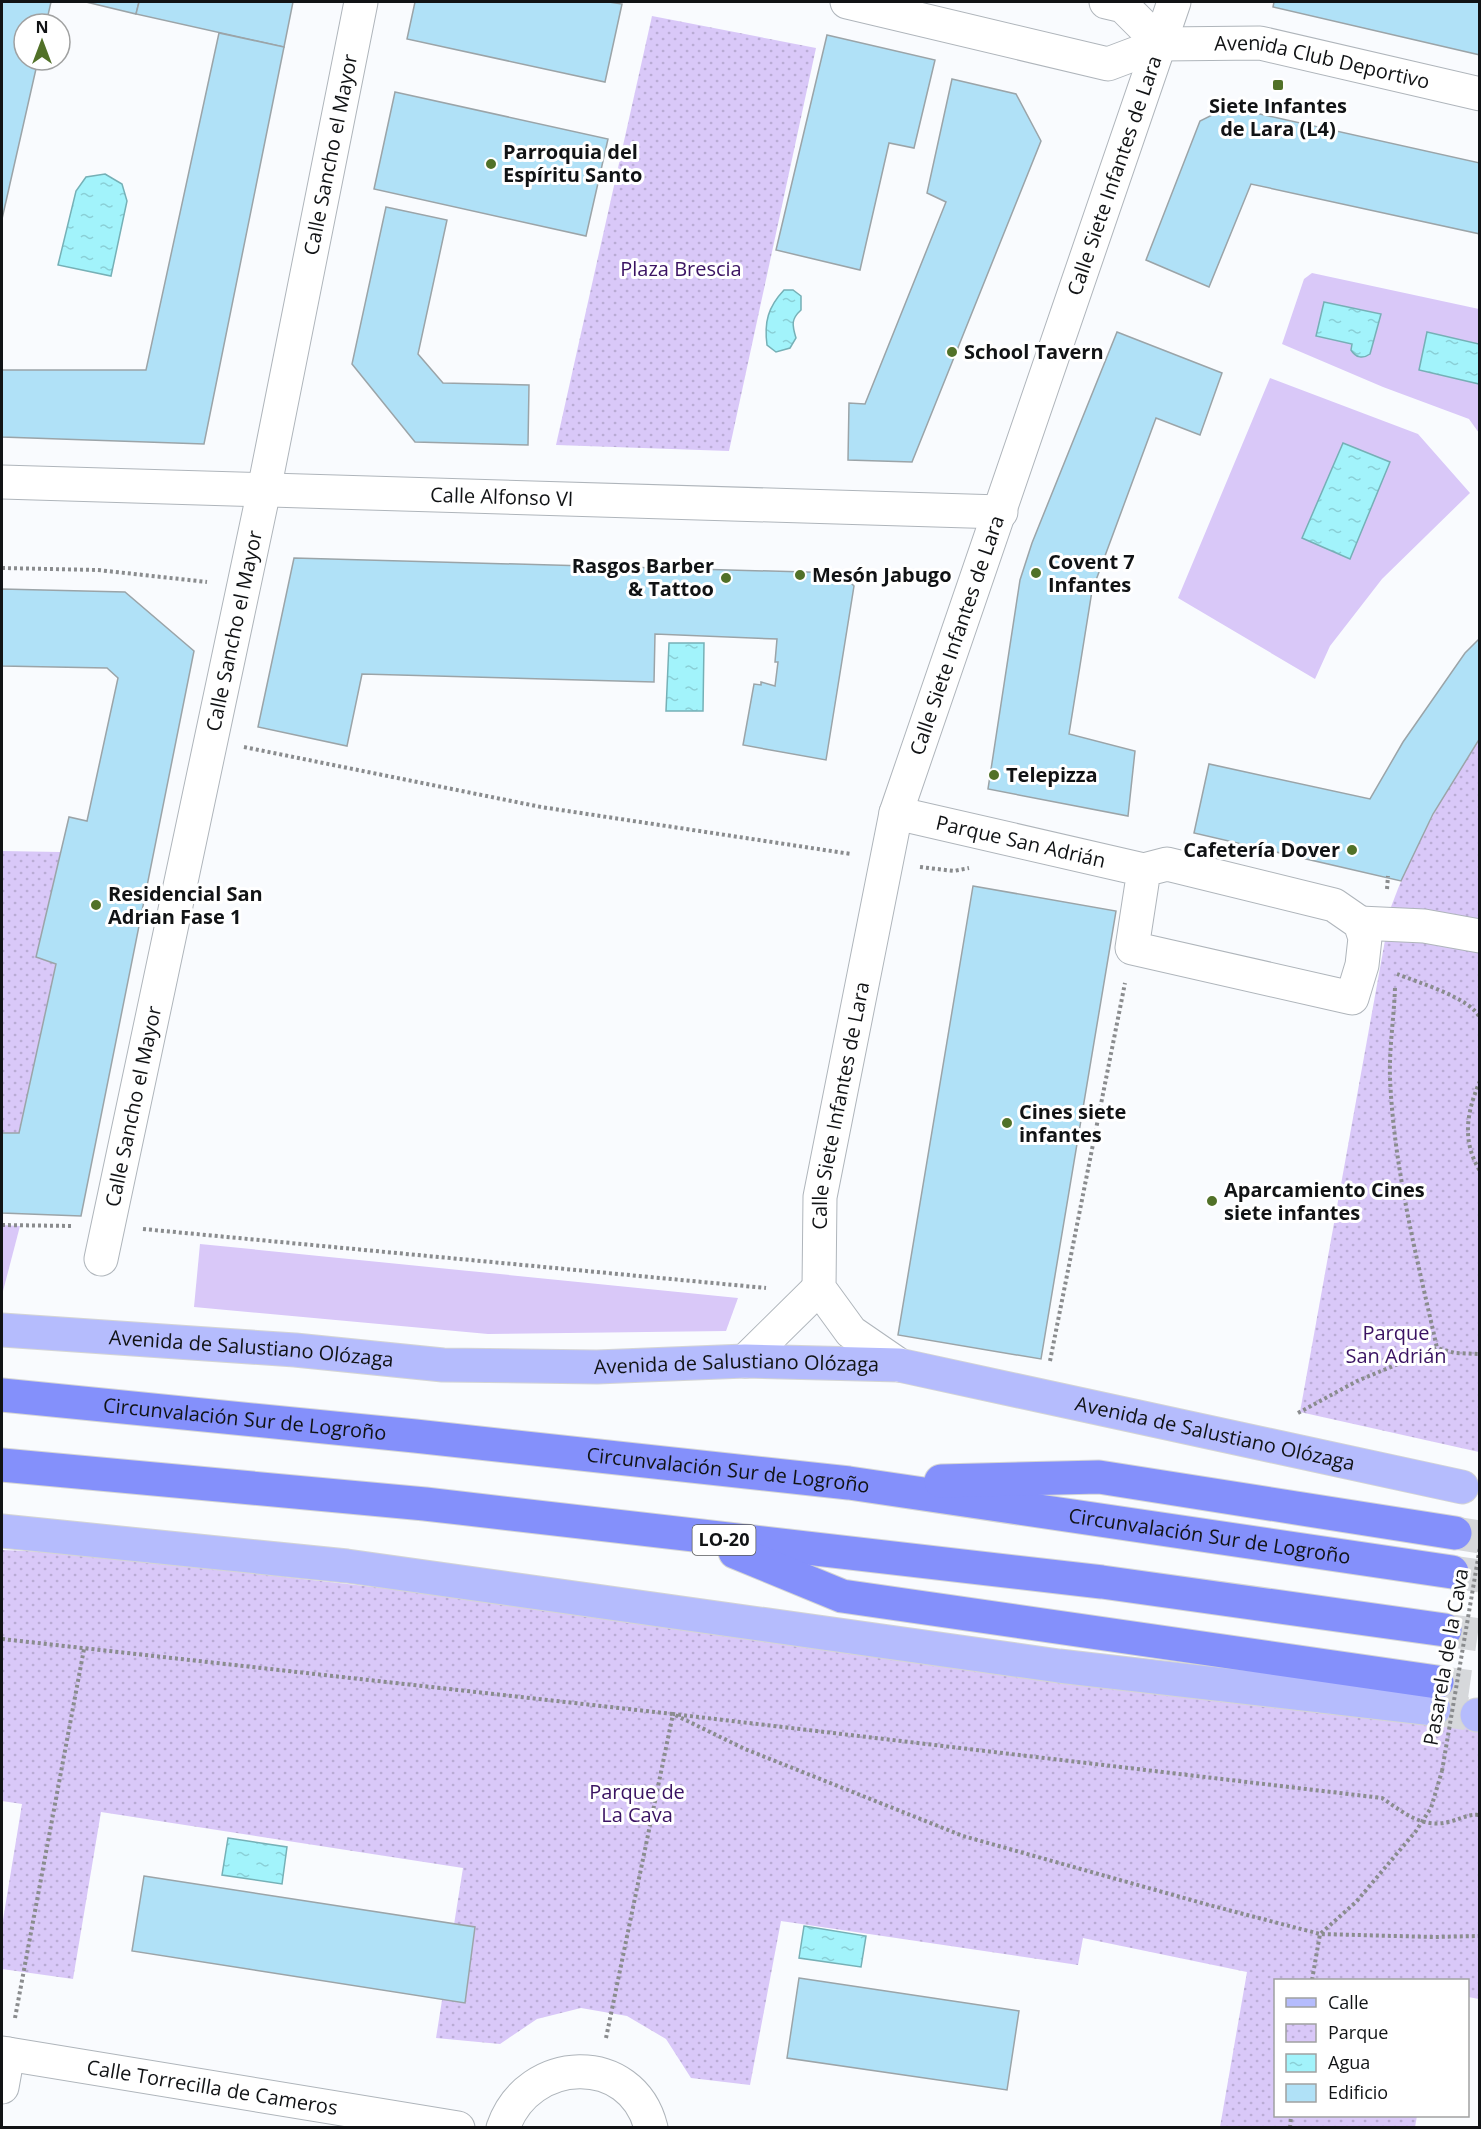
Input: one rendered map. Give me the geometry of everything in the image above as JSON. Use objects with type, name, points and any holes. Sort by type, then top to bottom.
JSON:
[{"type":"highway","name":"Circunvalación Sur de Logroño","points":[[2,1395],[415,1436],[849,1483],[1452,1572]]},
{"type":"highway","name":"LO-20","points":[[2,1465],[425,1504],[1102,1582],[1445,1630]]},
{"type":"highway","points":[[849,1483],[1099,1477],[1467,1540]]},
{"type":"highway","points":[[697,1537],[842,1596],[1436,1695]]},
{"type":"main road","name":"Avenida de Salustiano Olózaga","points":[[2,1330],[295,1350],[443,1365],[597,1367],[745,1361],[899,1365],[1462,1487]]},
{"type":"main road","points":[[2,1531],[347,1566],[1059,1666],[1436,1695]]},
{"type":"street","name":"Calle Sancho el Mayor","points":[[101,1259],[264,490],[361,2]]},
{"type":"street","name":"Avenida Club Deportivo","points":[[847,2],[1108,64],[1161,44],[1260,43],[1479,94]]},
{"type":"street","points":[[1106,2],[1123,6],[1161,44]]},
{"type":"street","name":"Calle Siete Infantes de Lara","points":[[819,1288],[819,1197],[896,813],[1174,2]]},
{"type":"street","name":"Calle Alfonso VI","points":[[2,482],[1001,512]]},
{"type":"street","name":"Parque San Adrián","points":[[896,813],[1144,870],[1167,864],[1334,905],[1372,922],[1477,940]]},
{"type":"street","points":[[1144,870],[1132,948],[1352,998],[1363,956],[1365,938],[1372,922]]},
{"type":"street","points":[[745,1361],[819,1288],[851,1332],[899,1365]]},
{"type":"street","points":[[2,2087],[5,2054]]},
{"type":"street","name":"Calle Torrecilla de Cameros","points":[[5,2054],[458,2127]]},
{"type":"street","points":[[503,2127],[509,2112],[525,2091],[547,2077],[572,2071],[599,2074],[620,2084],[637,2099],[651,2127]]},
{"type":"path","points":[[2,568],[98,570],[243,586]]},
{"type":"path","points":[[238,746],[541,807],[954,871],[974,867],[982,861],[988,835]]},
{"type":"path","points":[[1372,922],[1395,956],[1395,1008],[1390,1027],[1390,1078],[1399,1180],[1437,1348]]},
{"type":"path","points":[[1043,1397],[1132,948]]},
{"type":"path","points":[[1396,974],[1443,992],[1477,1011],[1479,1018]]},
{"type":"path","points":[[1479,1081],[1468,1123],[1469,1153],[1479,1171]]},
{"type":"path","points":[[2,1225],[108,1225],[747,1288],[819,1288]]},
{"type":"path","points":[[1300,1412],[1357,1381],[1437,1348],[1455,1353],[1479,1354]]},
{"type":"path","name":"Pasarela de la Cava","points":[[1320,1934],[1356,1902],[1416,1831],[1420,1821],[1431,1808],[1442,1771],[1467,1540]]},
{"type":"path","points":[[2,1640],[673,1714],[1382,1798],[1409,1817],[1430,1825],[1468,1814],[1479,1815]]},
{"type":"path","points":[[5,2054],[84,1649]]},
{"type":"path","points":[[673,1714],[745,1749],[963,1836],[1320,1934],[1479,1936]]},
{"type":"path","points":[[599,2074],[673,1714]]},
{"type":"path","points":[[1312,1979],[1320,1934]]},
{"type":"green space","name":"Plaza Brescia","points":[[652,16],[816,48],[729,451],[556,445]]},
{"type":"green space","points":[[1312,273],[1479,309],[1479,433],[1469,419],[1383,387],[1282,344],[1304,279]]},
{"type":"green space","points":[[1270,378],[1418,434],[1470,493],[1382,579],[1330,646],[1315,679],[1178,598]]},
{"type":"green space","name":"Parque San Adrián","points":[[1479,738],[1479,1452],[1300,1412],[1391,907],[1420,841]]},
{"type":"green space","points":[[2,851],[61,852],[36,957],[56,964],[19,1133],[2,1133]]},
{"type":"green space","points":[[2,1225],[20,1226],[2,1295]]},
{"type":"green space","points":[[200,1244],[738,1298],[726,1331],[488,1334],[194,1307]]},
{"type":"green space","name":"Parque de La Cava","points":[[2,1550],[72,1553],[668,1620],[1479,1728],[1479,1999],[1469,1997],[1469,1979],[1274,1979],[1274,2117],[1417,2117],[1415,2127],[1220,2127],[1247,1972],[1083,1938],[1078,1965],[781,1921],[750,2085],[691,2078],[666,2039],[627,2016],[581,2008],[537,2019],[500,2044],[436,2038],[463,1868],[101,1812],[73,1979],[2,1969],[2,1926],[22,1804],[2,1801]]},
{"type":"water","points":[[105,174],[122,184],[127,201],[111,276],[58,265],[76,191],[86,177]]},
{"type":"water","points":[[784,290],[793,290],[801,296],[801,310],[793,322],[796,338],[790,348],[776,352],[767,345],[766,329],[768,315]]},
{"type":"water","points":[[1324,302],[1381,314],[1370,354],[1365,357],[1357,356],[1351,350],[1352,344],[1316,336]]},
{"type":"water","points":[[1427,332],[1479,344],[1479,384],[1419,370]]},
{"type":"water","points":[[1343,443],[1390,462],[1350,559],[1302,538]]},
{"type":"water","points":[[669,643],[704,643],[703,711],[666,711]]},
{"type":"water","points":[[228,1838],[287,1847],[282,1884],[222,1875]]},
{"type":"water","points":[[804,1926],[866,1936],[861,1967],[799,1958]]},
{"type":"building","points":[[2,2],[51,2],[49,12],[12,12],[12,72],[35,72],[2,219]]},
{"type":"building","points":[[86,2],[139,2],[136,14]]},
{"type":"building","points":[[139,2],[293,2],[284,47],[136,14]]},
{"type":"building","points":[[415,2],[609,2],[622,4],[605,82],[407,39]]},
{"type":"building","points":[[1274,2],[1480,2],[1480,55],[1273,7]]},
{"type":"building","points":[[219,33],[284,47],[204,444],[2,437],[2,370],[146,370]]},
{"type":"building","points":[[827,35],[935,60],[914,148],[889,143],[860,270],[776,250]]},
{"type":"building","points":[[952,79],[1016,94],[1041,141],[912,462],[848,460],[849,403],[865,404],[946,202],[927,193]]},
{"type":"building","name":"Parroquia del Espíritu Santo","points":[[395,92],[608,139],[586,236],[374,189]]},
{"type":"building","points":[[1228,107],[1480,163],[1480,234],[1251,184],[1209,287],[1146,260],[1200,121]]},
{"type":"building","points":[[386,207],[447,220],[418,354],[443,383],[529,385],[528,445],[415,442],[352,364]]},
{"type":"building","points":[[1117,332],[1222,373],[1200,435],[1156,418],[1092,591],[1069,734],[1135,751],[1128,816],[988,789],[1020,580],[1032,543]]},
{"type":"building","points":[[294,558],[841,573],[854,586],[826,760],[743,745],[754,684],[761,685],[761,682],[775,686],[778,662],[775,662],[777,639],[655,634],[654,682],[362,674],[347,746],[258,727]]},
{"type":"building","name":"Residencial San Adrian Fase 1","points":[[2,589],[125,592],[194,651],[81,1216],[2,1213],[2,1133],[19,1133],[56,964],[36,957],[69,817],[87,821],[118,678],[107,668],[2,666]]},
{"type":"building","points":[[1480,638],[1480,738],[1433,814],[1401,881],[1194,833],[1209,764],[1370,799],[1403,742],[1465,653]]},
{"type":"building","name":"Cines siete infantes","points":[[973,886],[1116,911],[1041,1359],[898,1335]]},
{"type":"building","points":[[144,1876],[475,1927],[465,2003],[132,1951]]},
{"type":"building","points":[[799,1978],[1019,2011],[1007,2090],[787,2058]]},
{"type":"tunnel","points":[[1455,1533],[1480,1537]]},
{"type":"tunnel","points":[[1452,1572],[1480,1576]]},
{"type":"tunnel","points":[[1445,1630],[1480,1635]]},
{"type":"tunnel","points":[[1437,1682],[1480,1688]]},
{"type":"tunnel","points":[[1434,1709],[1477,1715]]},
{"type":"place","name":"Siete Infantes de Lara (L4)","points":[[1278,85]]},
{"type":"place","name":"Parroquia del Espíritu Santo","points":[[491,164]]},
{"type":"place","name":"School Tavern","points":[[952,352]]},
{"type":"place","name":"Covent 7 Infantes","points":[[1036,573]]},
{"type":"place","name":"Mesón Jabugo","points":[[800,575]]},
{"type":"place","name":"Rasgos Barber & Tattoo","points":[[726,578]]},
{"type":"place","name":"Telepizza","points":[[994,775]]},
{"type":"place","name":"Cafetería Dover","points":[[1352,850]]},
{"type":"place","name":"Residencial San Adrian Fase 1","points":[[96,905]]},
{"type":"place","name":"Cines siete infantes","points":[[1007,1123]]},
{"type":"place","name":"Aparcamiento Cines siete infantes","points":[[1212,1201]]}]
